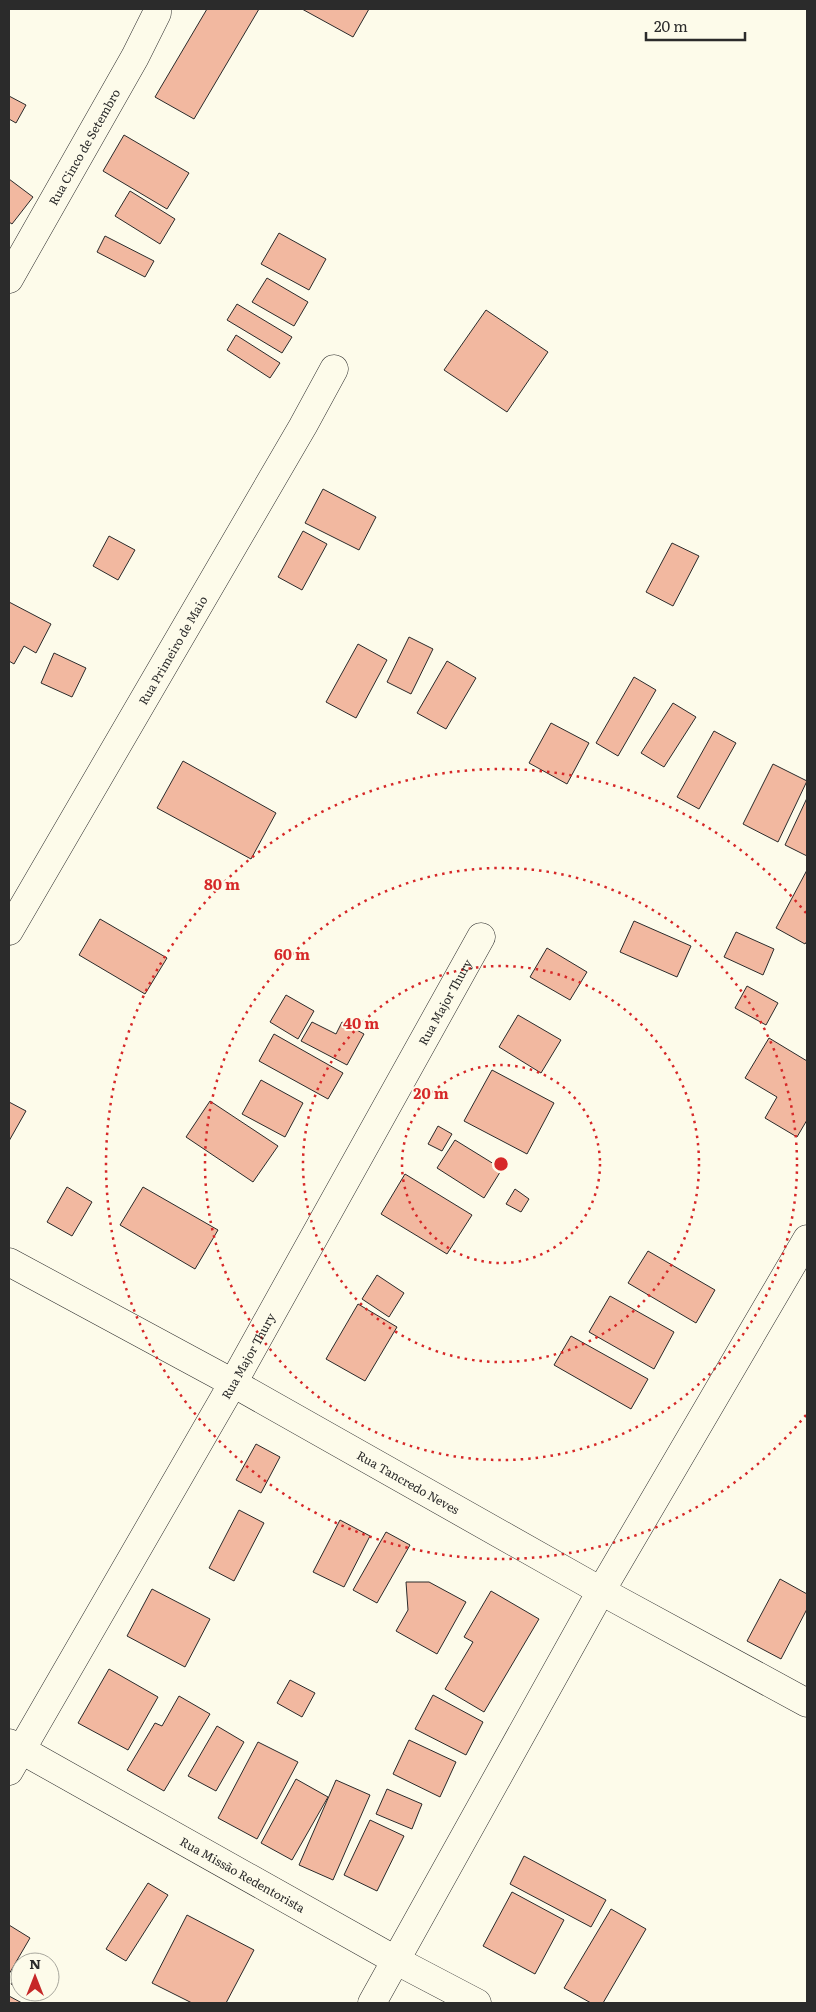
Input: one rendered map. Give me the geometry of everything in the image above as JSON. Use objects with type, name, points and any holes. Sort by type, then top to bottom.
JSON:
[{"type":"street","name":"Rua Cinco de Setembro","points":[[9,279],[135,57],[157,11]]},
{"type":"street","name":"Rua Primeiro de Maio","points":[[9,931],[303,426],[334,368]]},
{"type":"street","name":"Rua Major Thury","points":[[13,1755],[233,1383],[480,937]]},
{"type":"street","points":[[372,2003],[601,1591],[807,1239]]},
{"type":"street","name":"Rua Tancredo Neves","points":[[9,1262],[233,1383],[601,1591],[807,1703]]},
{"type":"street","name":"Rua Missão Redentorista","points":[[13,1755],[478,2003]]},
{"type":"building","points":[[207,9],[259,9],[194,119],[155,97]]},
{"type":"building","points":[[302,9],[369,9],[353,37]]},
{"type":"building","points":[[9,96],[26,105],[16,123],[9,119]]},
{"type":"building","points":[[124,135],[189,173],[167,209],[103,171]]},
{"type":"building","points":[[9,179],[33,197],[12,224],[9,222]]},
{"type":"building","points":[[130,191],[175,219],[160,244],[115,216]]},
{"type":"building","points":[[279,233],[326,259],[309,290],[261,264]]},
{"type":"building","points":[[105,236],[154,261],[145,277],[97,252]]},
{"type":"building","points":[[267,278],[308,302],[294,326],[252,302]]},
{"type":"building","points":[[237,304],[292,337],[282,353],[227,320]]},
{"type":"building","points":[[486,310],[548,352],[507,412],[444,370]]},
{"type":"building","points":[[236,335],[280,363],[270,378],[227,350]]},
{"type":"building","points":[[323,489],[376,517],[359,550],[305,523]]},
{"type":"building","points":[[303,531],[327,544],[302,590],[278,577]]},
{"type":"building","points":[[109,536],[135,550],[118,580],[93,566]]},
{"type":"building","points":[[672,543],[699,556],[673,606],[646,592]]},
{"type":"building","points":[[9,602],[51,624],[36,653],[24,646],[14,664],[9,661]]},
{"type":"building","points":[[409,637],[433,649],[411,694],[387,682]]},
{"type":"building","points":[[358,644],[387,660],[356,718],[326,702]]},
{"type":"building","points":[[54,653],[86,668],[72,697],[41,683]]},
{"type":"building","points":[[447,661],[476,678],[446,729],[417,713]]},
{"type":"building","points":[[634,677],[656,690],[618,756],[596,743]]},
{"type":"building","points":[[673,703],[696,717],[664,767],[641,753]]},
{"type":"building","points":[[551,723],[589,743],[567,784],[529,763]]},
{"type":"building","points":[[714,731],[736,743],[699,809],[677,797]]},
{"type":"building","points":[[183,761],[276,813],[251,859],[157,808]]},
{"type":"building","points":[[773,764],[807,781],[778,842],[743,824]]},
{"type":"building","points":[[807,798],[807,856],[785,845]]},
{"type":"building","points":[[807,870],[807,941],[805,944],[776,928]]},
{"type":"building","points":[[100,919],[167,958],[145,994],[79,955]]},
{"type":"building","points":[[634,921],[691,946],[677,977],[620,952]]},
{"type":"building","points":[[736,932],[774,949],[763,975],[724,957]]},
{"type":"building","points":[[547,948],[587,972],[570,1000],[530,977]]},
{"type":"building","points":[[747,986],[778,1003],[766,1025],[735,1008]]},
{"type":"building","points":[[286,995],[314,1011],[298,1039],[270,1022]]},
{"type":"building","points":[[518,1015],[561,1040],[541,1073],[499,1047]]},
{"type":"building","points":[[312,1022],[336,1034],[342,1022],[364,1034],[347,1065],[301,1041]]},
{"type":"building","points":[[274,1034],[343,1073],[328,1099],[259,1061]]},
{"type":"building","points":[[769,1038],[807,1061],[807,1120],[797,1137],[765,1118],[777,1097],[745,1078]]},
{"type":"building","points":[[492,1070],[554,1103],[527,1154],[464,1121]]},
{"type":"building","points":[[261,1080],[303,1103],[285,1137],[242,1114]]},
{"type":"building","points":[[210,1101],[278,1146],[253,1182],[186,1137]]},
{"type":"building","points":[[9,1102],[26,1111],[9,1141]]},
{"type":"building","points":[[438,1126],[452,1134],[442,1151],[428,1144]]},
{"type":"building","points":[[455,1140],[502,1169],[484,1198],[437,1168]]},
{"type":"building","points":[[405,1174],[472,1215],[447,1254],[381,1214]]},
{"type":"building","points":[[67,1187],[92,1202],[72,1236],[47,1222]]},
{"type":"building","points":[[143,1187],[218,1230],[195,1269],[120,1225]]},
{"type":"building","points":[[515,1189],[529,1199],[521,1212],[506,1204]]},
{"type":"building","points":[[648,1251],[715,1290],[696,1323],[628,1283]]},
{"type":"building","points":[[377,1275],[404,1293],[389,1317],[362,1299]]},
{"type":"building","points":[[610,1296],[674,1332],[654,1369],[589,1332]]},
{"type":"building","points":[[358,1304],[397,1327],[365,1381],[326,1359]]},
{"type":"building","points":[[571,1336],[648,1379],[631,1409],[554,1365]]},
{"type":"building","points":[[256,1444],[280,1457],[261,1493],[236,1480]]},
{"type":"building","points":[[239,1510],[264,1523],[234,1581],[209,1568]]},
{"type":"building","points":[[340,1520],[370,1536],[344,1587],[313,1572]]},
{"type":"building","points":[[386,1532],[410,1545],[377,1603],[353,1590]]},
{"type":"building","points":[[780,1579],[807,1594],[807,1609],[781,1659],[747,1641]]},
{"type":"building","points":[[406,1582],[429,1582],[466,1602],[437,1654],[396,1631],[408,1610]]},
{"type":"building","points":[[152,1589],[210,1619],[185,1667],[127,1636]]},
{"type":"building","points":[[491,1591],[539,1619],[484,1712],[445,1689],[473,1642],[464,1637]]},
{"type":"building","points":[[109,1669],[158,1697],[128,1750],[78,1723]]},
{"type":"building","points":[[290,1680],[315,1693],[302,1717],[277,1703]]},
{"type":"building","points":[[433,1695],[483,1722],[466,1755],[415,1729]]},
{"type":"building","points":[[179,1696],[210,1714],[164,1791],[127,1770],[155,1723],[162,1726]]},
{"type":"building","points":[[217,1726],[244,1742],[216,1791],[188,1776]]},
{"type":"building","points":[[409,1740],[456,1762],[440,1797],[393,1774]]},
{"type":"building","points":[[258,1742],[298,1762],[257,1839],[218,1818]]},
{"type":"building","points":[[296,1779],[328,1797],[292,1860],[261,1843]]},
{"type":"building","points":[[336,1780],[370,1795],[333,1880],[299,1865]]},
{"type":"building","points":[[387,1789],[422,1804],[412,1829],[376,1814]]},
{"type":"building","points":[[370,1820],[404,1836],[377,1891],[344,1875]]},
{"type":"building","points":[[524,1856],[606,1900],[591,1927],[510,1884]]},
{"type":"building","points":[[148,1883],[168,1895],[126,1961],[106,1949]]},
{"type":"building","points":[[512,1892],[564,1920],[535,1974],[483,1946]]},
{"type":"building","points":[[611,1909],[646,1929],[603,2003],[591,2003],[564,1988]]},
{"type":"building","points":[[187,1915],[254,1950],[226,2003],[192,2003],[152,1983]]},
{"type":"building","points":[[9,1925],[30,1938],[22,1952],[10,1952],[9,1974]]},
{"type":"building","points":[[9,1996],[10,2002],[22,2003],[9,2003]]}]
